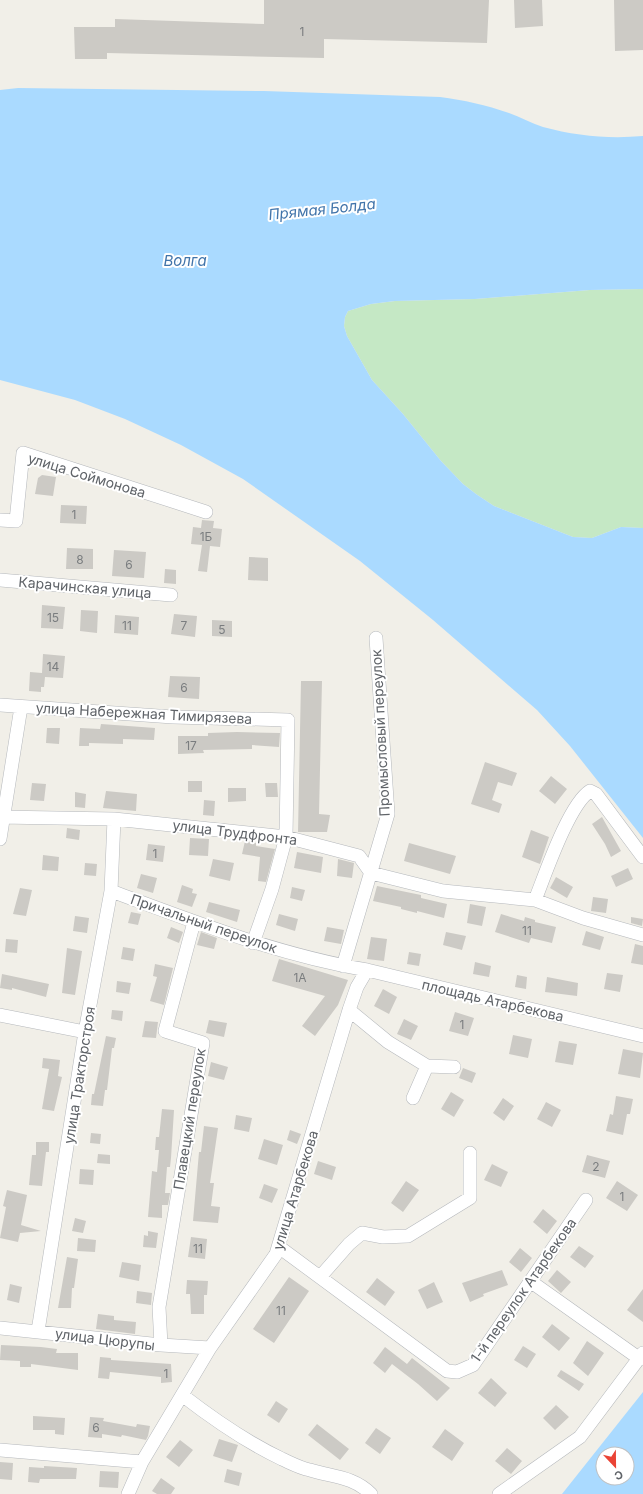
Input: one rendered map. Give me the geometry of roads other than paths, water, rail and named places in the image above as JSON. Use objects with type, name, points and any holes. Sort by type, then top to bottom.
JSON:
[{"type":"street","name":"улица Соймонова","points":[[0,520],[16,521],[23,453],[206,512]]},
{"type":"street","name":"Карачинская улица","points":[[0,580],[171,594]]},
{"type":"street","name":"Промысловый переулок","points":[[343,966],[372,873],[388,814],[376,638]]},
{"type":"street","name":"улица Набережная Тимирязева","points":[[0,705],[173,717],[288,720],[286,837]]},
{"type":"street","points":[[0,839],[2,817],[21,707]]},
{"type":"street","points":[[535,900],[560,837],[583,795],[590,791],[596,794],[643,857]]},
{"type":"street","name":"улица Трудфронта","points":[[2,817],[114,819],[286,837],[359,856],[372,873]]},
{"type":"street","name":"улица Тракторстроя","points":[[38,1331],[85,1032],[111,890],[114,819]]},
{"type":"street","points":[[253,943],[272,889],[286,837]]},
{"type":"street","points":[[372,873],[443,891],[535,900],[583,918],[643,935]]},
{"type":"street","name":"Причальный переулок","points":[[111,890],[253,943],[343,966]]},
{"type":"street","name":"Плавецкий переулок","points":[[161,1345],[159,1307],[203,1043],[165,1031],[194,922]]},
{"type":"street","name":"площадь Атарбекова","points":[[343,966],[367,970],[643,1036]]},
{"type":"street","name":"улица Атарбекова","points":[[128,1494],[142,1462],[210,1348],[276,1254],[349,1010],[357,987],[367,970]]},
{"type":"street","points":[[349,1010],[388,1042],[427,1066],[454,1067]]},
{"type":"street","points":[[0,1015],[85,1032]]},
{"type":"street","points":[[413,1098],[427,1066]]},
{"type":"street","points":[[320,1277],[349,1244],[362,1233],[383,1237],[408,1236],[470,1198],[470,1153]]},
{"type":"street","name":"1-й переулок Атарбекова","points":[[278,1247],[447,1371],[457,1372],[472,1365],[586,1200]]},
{"type":"street","points":[[499,1494],[580,1437],[641,1356],[530,1281]]},
{"type":"street","name":"улица Цюрупы","points":[[0,1328],[161,1345],[210,1348]]},
{"type":"street","points":[[182,1395],[214,1420],[281,1458],[310,1471],[339,1476],[366,1489],[371,1494]]},
{"type":"street","points":[[0,1450],[142,1462]]},
{"type":"water","name":"Волга","points":[[18,88],[264,91],[440,97],[466,101],[492,108],[509,113],[543,127],[568,133],[605,137],[643,136],[643,289],[590,290],[475,299],[395,301],[371,304],[348,311],[345,317],[344,326],[347,336],[372,380],[403,414],[441,461],[463,484],[476,494],[494,506],[573,537],[592,538],[621,527],[643,528],[643,838],[570,746],[537,710],[433,620],[360,561],[243,479],[181,445],[125,419],[75,400],[0,380],[0,90]]},
{"type":"water","points":[[643,1392],[643,1494],[562,1494],[595,1452],[595,1486],[635,1486],[635,1446],[600,1446]]},
{"type":"water label","name":"Прямая Болда","points":[[322,209]]}]
